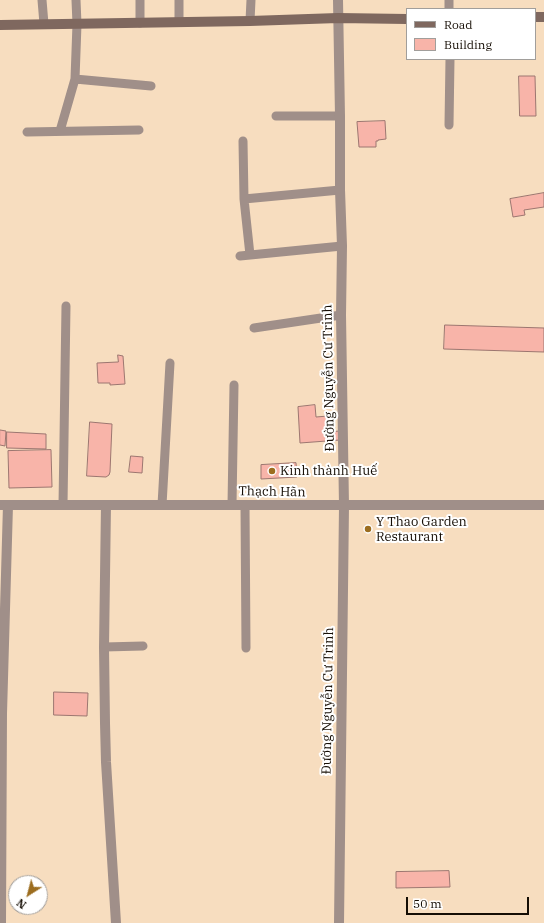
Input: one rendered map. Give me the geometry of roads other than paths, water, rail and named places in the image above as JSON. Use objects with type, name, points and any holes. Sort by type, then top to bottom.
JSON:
[{"type":"street","name":"Đường Nguyễn Cư Trinh","points":[[338,0],[344,506],[339,923]]},
{"type":"street","points":[[0,25],[406,18]]},
{"type":"street","points":[[1,923],[4,505]]},
{"type":"street","name":"Thạch Hãn","points":[[4,505],[544,505]]},
{"type":"street","points":[[106,505],[104,646],[106,762],[116,923]]},
{"type":"lane","points":[[42,0],[44,24]]},
{"type":"lane","points":[[60,131],[75,80],[77,24],[76,0]]},
{"type":"lane","points":[[140,0],[140,23]]},
{"type":"lane","points":[[179,0],[179,22]]},
{"type":"lane","points":[[250,21],[251,0]]},
{"type":"lane","points":[[449,125],[450,60]]},
{"type":"lane","points":[[75,80],[151,86]]},
{"type":"lane","points":[[276,116],[340,116]]},
{"type":"lane","points":[[27,132],[139,130]]},
{"type":"lane","points":[[244,141],[244,199],[250,255]]},
{"type":"lane","points":[[244,199],[340,190]]},
{"type":"lane","points":[[240,256],[342,246]]},
{"type":"lane","points":[[63,505],[66,306]]},
{"type":"lane","points":[[254,328],[341,315]]},
{"type":"lane","points":[[162,505],[170,363]]},
{"type":"lane","points":[[232,505],[234,385]]},
{"type":"lane","points":[[244,505],[246,648]]},
{"type":"lane","points":[[104,646],[143,646]]},
{"type":"place","name":"Kinh thành Huế","points":[[272,471]]},
{"type":"place","name":"Y Thao Garden Restaurant","points":[[368,529]]}]
